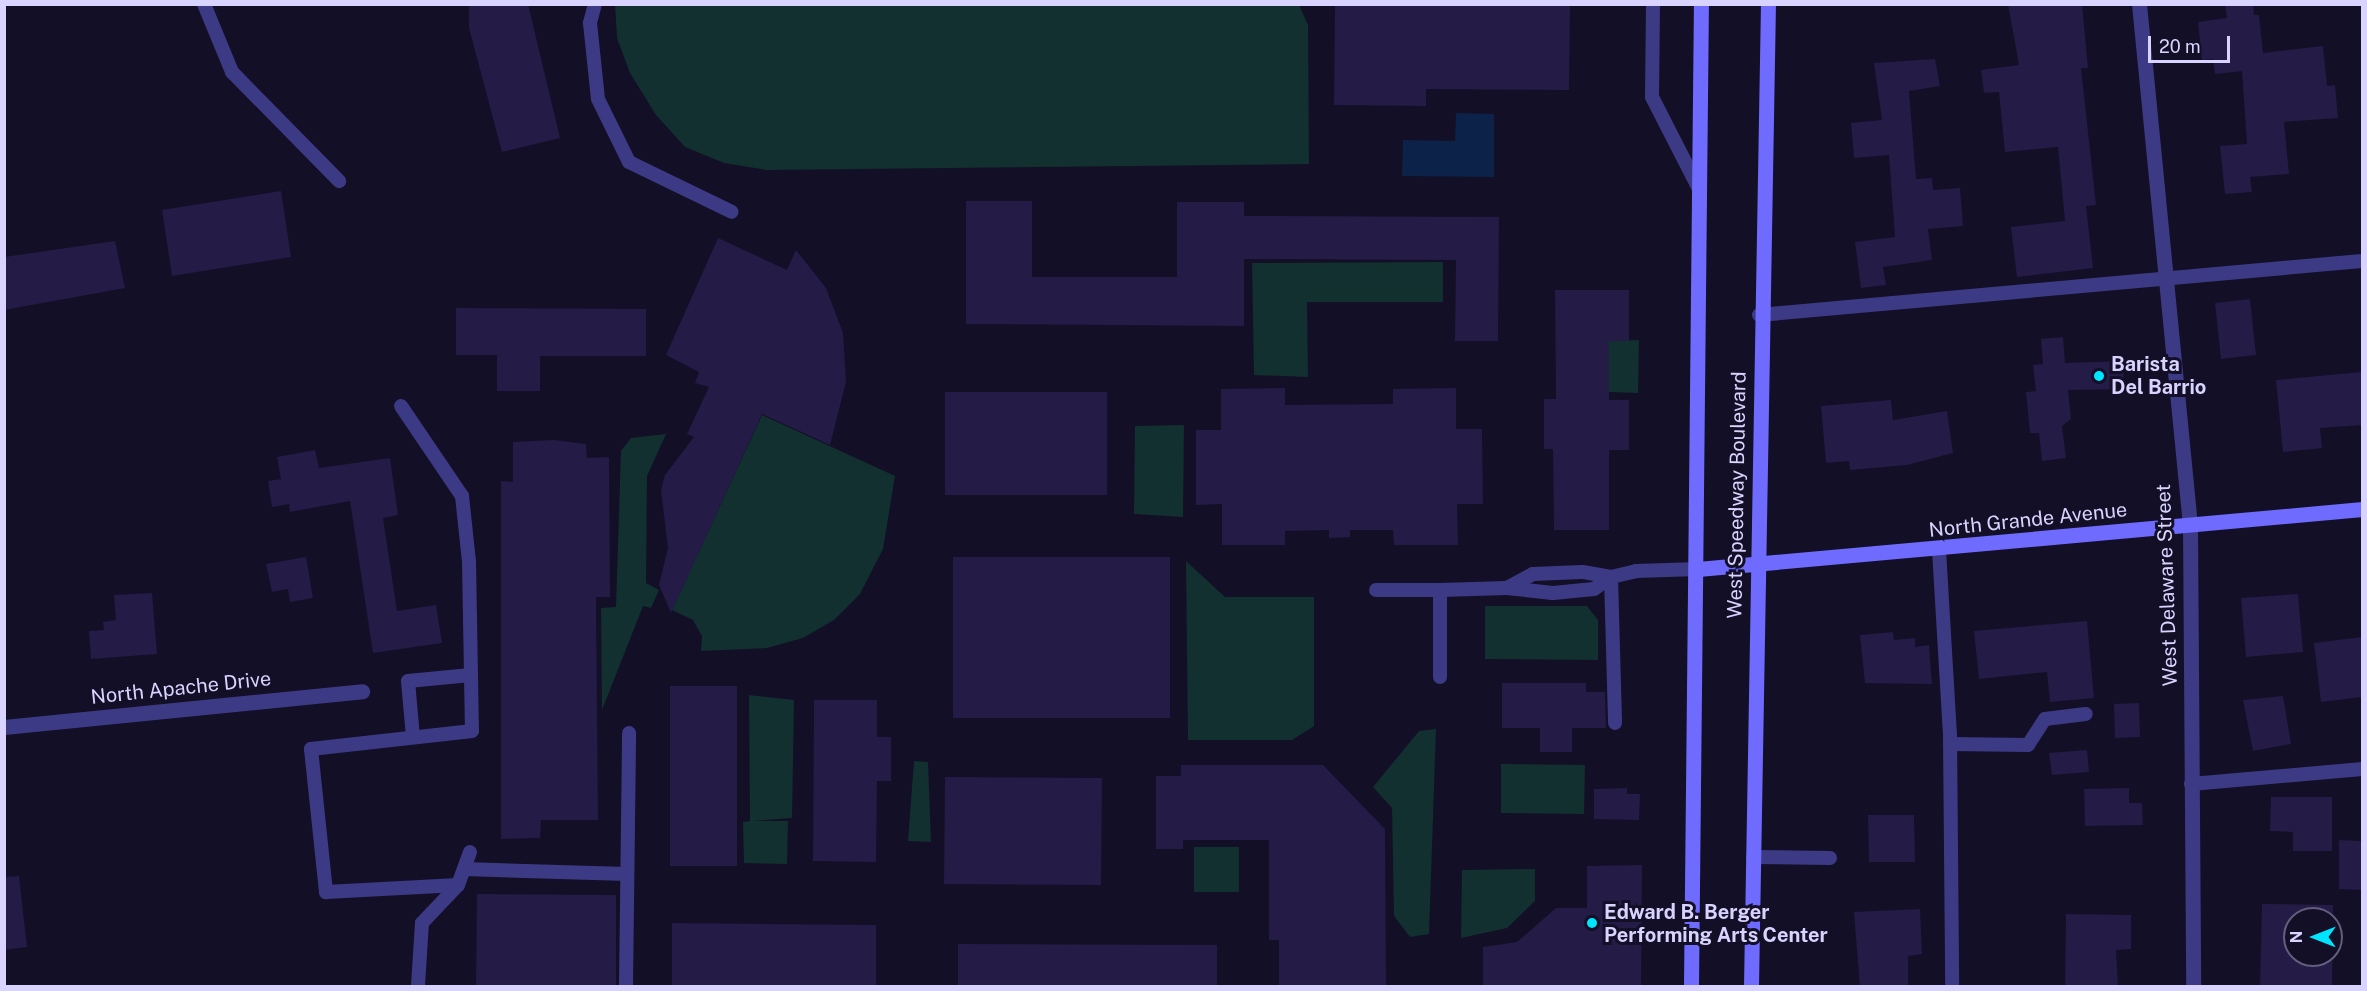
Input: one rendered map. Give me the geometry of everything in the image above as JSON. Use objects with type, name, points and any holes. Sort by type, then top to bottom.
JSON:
[{"type":"main road","name":"West Speedway Boulevard","points":[[1691,987],[1698,569],[1701,4]]},
{"type":"main road","name":"West Speedway Boulevard","points":[[1751,987],[1759,563],[1759,315],[1768,4]]},
{"type":"main road","name":"North Grande Avenue","points":[[1698,569],[1939,550],[2362,509]]},
{"type":"street","name":"West Delaware Street","points":[[2139,4],[2190,525],[2193,987]]},
{"type":"street","name":"North Apache Drive","points":[[4,727],[362,691]]},
{"type":"lane","points":[[204,4],[232,72],[339,181]]},
{"type":"lane","points":[[595,4],[590,23],[598,99],[629,162],[732,212]]},
{"type":"lane","points":[[1653,4],[1652,97],[1700,190]]},
{"type":"lane","points":[[1759,315],[2362,261]]},
{"type":"lane","points":[[401,406],[462,496],[469,561],[472,731],[311,749],[326,892],[458,885]]},
{"type":"lane","points":[[1939,550],[1950,744],[1952,987]]},
{"type":"lane","points":[[1508,588],[1533,574],[1582,572],[1611,577],[1698,569]]},
{"type":"lane","points":[[1376,590],[1508,588],[1553,593],[1594,589],[1611,577]]},
{"type":"lane","points":[[1611,577],[1615,723]]},
{"type":"lane","points":[[1440,590],[1440,677]]},
{"type":"lane","points":[[413,737],[408,681],[471,675]]},
{"type":"lane","points":[[1950,744],[2028,746],[2045,718],[2086,714]]},
{"type":"lane","points":[[626,987],[629,733]]},
{"type":"lane","points":[[2192,784],[2362,769]]},
{"type":"lane","points":[[418,987],[422,923],[458,885],[470,852]]},
{"type":"lane","points":[[1753,857],[1830,858]]},
{"type":"lane","points":[[464,868],[627,874]]},
{"type":"green space","points":[[615,4],[1299,5],[1308,25],[1309,164],[767,170],[724,163],[685,147],[656,115],[630,73],[617,38]]},
{"type":"green space","points":[[1443,262],[1443,302],[1307,302],[1308,377],[1254,375],[1252,263]]},
{"type":"green space","points":[[1639,340],[1638,393],[1609,392],[1609,341]]},
{"type":"green space","points":[[762,415],[895,476],[883,549],[860,594],[834,620],[803,638],[767,648],[701,651],[702,636],[693,620],[672,610]]},
{"type":"green space","points":[[1184,425],[1183,517],[1134,514],[1135,426]]},
{"type":"green space","points":[[666,434],[647,476],[646,583],[659,590],[651,608],[643,606],[602,710],[601,608],[616,607],[621,451],[631,438]]},
{"type":"green space","points":[[1186,561],[1225,597],[1314,597],[1314,726],[1292,740],[1188,740]]},
{"type":"green space","points":[[1485,606],[1587,606],[1598,620],[1598,660],[1485,659]]},
{"type":"green space","points":[[749,695],[794,700],[792,818],[753,821],[788,821],[787,864],[744,863],[743,822],[750,821]]},
{"type":"green space","points":[[1436,729],[1429,934],[1410,937],[1394,916],[1392,808],[1373,787],[1419,731]]},
{"type":"green space","points":[[914,761],[928,762],[931,842],[908,841]]},
{"type":"green space","points":[[1501,764],[1585,765],[1584,814],[1501,813]]},
{"type":"green space","points":[[1194,847],[1239,847],[1239,892],[1194,892]]},
{"type":"green space","points":[[1535,869],[1535,901],[1507,928],[1461,938],[1462,870]]},
{"type":"water","points":[[1456,113],[1494,114],[1494,177],[1402,176],[1403,140],[1455,141]]},
{"type":"building","points":[[469,4],[528,4],[560,138],[502,152],[469,28]]},
{"type":"building","points":[[1335,4],[1570,4],[1569,90],[1426,89],[1426,106],[1334,105]]},
{"type":"building","points":[[2008,4],[2082,4],[2088,68],[2081,68],[2096,205],[2086,206],[2093,268],[2017,277],[2011,227],[2065,221],[2058,147],[2005,152],[1999,92],[1984,93],[1981,70],[2019,65]]},
{"type":"building","points":[[2225,4],[2253,4],[2254,15],[2259,15],[2263,53],[2323,46],[2327,86],[2335,85],[2338,118],[2284,122],[2289,174],[2250,177],[2252,192],[2225,194],[2220,146],[2247,144],[2242,71],[2215,74],[2213,59],[2202,60],[2198,22],[2227,18]]},
{"type":"building","points":[[1935,59],[1940,86],[1909,91],[1916,179],[1932,178],[1933,190],[1960,188],[1963,226],[1928,229],[1932,260],[1883,267],[1886,285],[1861,288],[1855,242],[1895,237],[1889,155],[1854,158],[1851,123],[1882,120],[1874,63]]},
{"type":"building","points":[[281,191],[291,257],[172,276],[162,210]]},
{"type":"building","points":[[966,201],[1032,201],[1032,277],[1177,277],[1177,202],[1244,202],[1244,216],[1499,217],[1498,341],[1455,341],[1456,260],[1244,259],[1244,326],[966,324]]},
{"type":"building","points":[[718,238],[787,270],[796,250],[826,288],[843,333],[846,382],[830,445],[762,414],[671,613],[659,585],[668,548],[661,490],[665,475],[694,437],[687,434],[709,387],[695,383],[699,372],[666,355]]},
{"type":"building","points":[[115,241],[125,288],[4,310],[4,257]]},
{"type":"building","points":[[1555,290],[1629,290],[1629,341],[1609,341],[1609,400],[1629,400],[1629,450],[1609,450],[1609,530],[1554,530],[1553,449],[1544,449],[1544,399],[1556,399]]},
{"type":"building","points":[[2250,299],[2256,355],[2221,359],[2215,303]]},
{"type":"building","points":[[456,308],[646,309],[646,356],[540,356],[540,391],[497,391],[497,355],[456,355]]},
{"type":"building","points":[[2063,337],[2065,363],[2123,361],[2124,389],[2068,390],[2071,419],[2062,426],[2066,458],[2042,461],[2039,433],[2030,433],[2026,392],[2036,391],[2033,365],[2043,364],[2041,339]]},
{"type":"building","points":[[2362,372],[2362,425],[2320,428],[2322,448],[2283,452],[2276,380]]},
{"type":"building","points":[[1285,388],[1285,405],[1393,404],[1393,389],[1456,388],[1456,429],[1482,429],[1483,504],[1457,504],[1458,545],[1394,545],[1393,530],[1350,530],[1350,537],[1329,538],[1329,530],[1285,531],[1285,545],[1222,545],[1222,504],[1196,505],[1196,430],[1221,430],[1221,389]]},
{"type":"building","points":[[945,392],[1107,392],[1107,495],[945,495]]},
{"type":"building","points":[[1891,400],[1893,420],[1947,411],[1953,453],[1907,465],[1850,470],[1849,461],[1826,463],[1821,406]]},
{"type":"building","points":[[554,440],[586,444],[587,458],[609,457],[610,597],[596,597],[598,820],[541,820],[540,838],[501,839],[501,481],[513,482],[513,442]]},
{"type":"building","points":[[315,450],[319,468],[390,458],[398,515],[383,518],[397,611],[436,605],[442,643],[373,653],[350,501],[290,512],[289,504],[272,507],[268,481],[281,479],[277,457]]},
{"type":"building","points":[[306,557],[313,598],[290,602],[288,589],[272,592],[266,564]]},
{"type":"building","points":[[953,557],[1170,557],[1170,718],[953,718]]},
{"type":"building","points":[[152,593],[157,654],[91,659],[89,631],[104,630],[103,622],[116,620],[114,595]]},
{"type":"building","points":[[2298,594],[2303,652],[2246,657],[2241,598]]},
{"type":"building","points":[[2087,621],[2094,698],[2050,702],[2047,672],[1979,679],[1974,631]]},
{"type":"building","points":[[1893,632],[1894,640],[1915,638],[1915,647],[1929,645],[1932,684],[1865,683],[1860,635]]},
{"type":"building","points":[[2362,637],[2362,697],[2321,702],[2314,643]]},
{"type":"building","points":[[1502,683],[1586,683],[1586,692],[1605,692],[1606,728],[1572,728],[1572,752],[1540,752],[1540,728],[1502,728]]},
{"type":"building","points":[[670,686],[737,686],[737,866],[670,866]]},
{"type":"building","points":[[2283,696],[2291,744],[2253,751],[2243,700]]},
{"type":"building","points":[[814,700],[877,700],[877,737],[891,737],[891,781],[877,781],[876,862],[813,861]]},
{"type":"building","points":[[2139,703],[2140,737],[2115,738],[2114,704]]},
{"type":"building","points":[[2087,750],[2089,772],[2052,775],[2049,753]]},
{"type":"building","points":[[1181,765],[1323,765],[1385,829],[1386,987],[1279,987],[1279,940],[1269,940],[1269,840],[1183,840],[1183,849],[1156,849],[1156,776],[1181,776]]},
{"type":"building","points":[[945,777],[1102,778],[1101,885],[944,884]]},
{"type":"building","points":[[1627,788],[1627,794],[1640,794],[1639,820],[1594,819],[1594,789]]},
{"type":"building","points":[[2129,788],[2129,803],[2142,803],[2143,825],[2085,826],[2084,789]]},
{"type":"building","points":[[2271,797],[2332,797],[2332,851],[2293,851],[2293,832],[2270,831]]},
{"type":"building","points":[[1868,815],[1914,815],[1915,862],[1869,862]]},
{"type":"building","points":[[2339,840],[2362,841],[2362,890],[2339,889]]},
{"type":"building","name":"Edward B. Berger Performing Arts Center","points":[[1642,865],[1641,987],[1483,987],[1483,947],[1517,942],[1556,908],[1587,908],[1587,866]]},
{"type":"building","points":[[19,876],[27,947],[4,950],[4,877]]},
{"type":"building","points":[[477,894],[616,895],[616,987],[476,987]]},
{"type":"building","points":[[2262,904],[2333,905],[2333,907],[2283,907],[2283,967],[2332,967],[2332,987],[2260,987]]},
{"type":"building","points":[[1920,909],[1922,954],[1908,956],[1908,987],[1860,987],[1854,912]]},
{"type":"building","points":[[2066,914],[2131,915],[2131,949],[2116,950],[2118,987],[2065,987]]},
{"type":"building","points":[[672,923],[876,925],[876,987],[672,986]]},
{"type":"building","points":[[958,944],[1217,945],[1217,987],[958,987]]},
{"type":"place","name":"Barista Del Barrio","points":[[2099,376]]},
{"type":"place","name":"Edward B. Berger Performing Arts Center","points":[[1592,923]]}]
